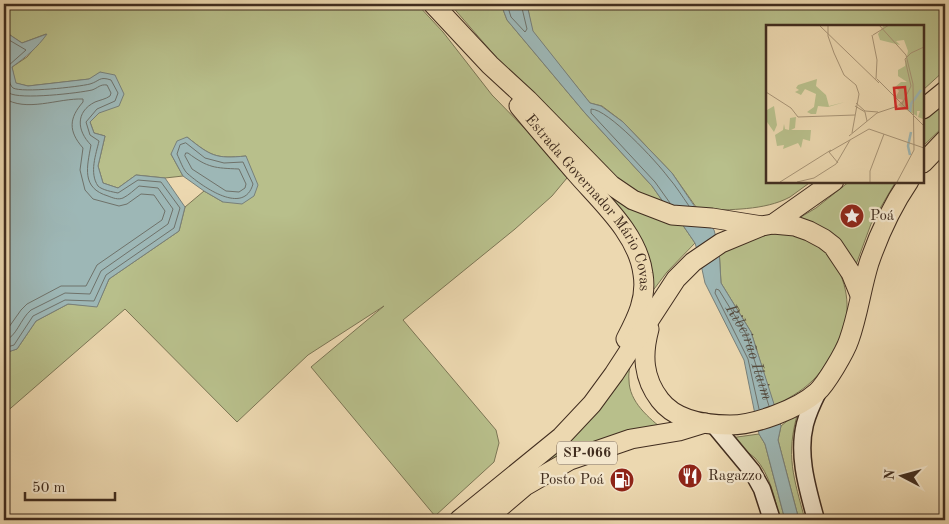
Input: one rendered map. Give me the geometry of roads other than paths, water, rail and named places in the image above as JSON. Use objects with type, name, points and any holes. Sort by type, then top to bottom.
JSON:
[{"type":"highway","name":"Estrada Governador Mário Covas","points":[[433,4],[490,65],[528,100],[611,185],[632,200],[672,215],[794,226],[824,238],[843,259],[860,295]]},
{"type":"highway","name":"Estrada Governador Mário Covas","points":[[490,65],[500,83],[628,235],[641,262],[644,275],[644,291],[639,311],[622,348],[596,388],[592,404]]},
{"type":"highway","points":[[924,108],[945,91]]},
{"type":"highway","points":[[924,163],[945,140]]},
{"type":"highway","name":"SP-066","points":[[832,182],[768,225],[721,243],[693,262],[676,279],[662,298],[645,345],[644,357],[645,371],[651,387],[670,410],[681,417],[709,423],[737,425],[752,423],[781,413],[818,392],[846,350],[870,262],[883,229],[898,198],[908,182]]},
{"type":"highway","name":"SP-066","points":[[459,520],[560,437],[592,404],[654,316]]},
{"type":"highway","name":"SP-066","points":[[485,520],[525,486],[570,460],[631,439],[679,431],[709,423]]},
{"type":"main road","points":[[816,520],[803,459],[803,442],[808,414],[818,392]]},
{"type":"main road","points":[[709,423],[752,471],[762,490],[772,520]]},
{"type":"water","name":"Ribeirão Itaim","points":[[501,4],[525,4],[533,31],[590,103],[601,106],[623,122],[672,173],[695,207],[702,211],[714,230],[719,248],[721,283],[751,332],[781,426],[778,440],[799,520],[785,520],[765,444],[759,434],[744,360],[705,283],[695,243],[652,186],[585,113],[507,20]]},
{"type":"water","points":[[4,31],[22,43],[47,34],[31,52],[12,67],[16,83],[28,86],[89,79],[100,72],[115,75],[124,94],[119,106],[99,113],[90,122],[94,133],[105,136],[98,166],[103,183],[118,188],[136,175],[165,178],[185,207],[179,231],[109,279],[97,307],[68,304],[36,321],[17,349],[5,353]]},
{"type":"water","points":[[187,137],[214,155],[227,157],[246,156],[258,185],[254,196],[242,204],[223,202],[183,176],[171,154],[177,141]]},
{"type":"place","name":"Poá","points":[[852,216]]},
{"type":"place","name":"Ragazzo","points":[[690,476]]},
{"type":"place","name":"Posto Poá","points":[[622,480]]}]
